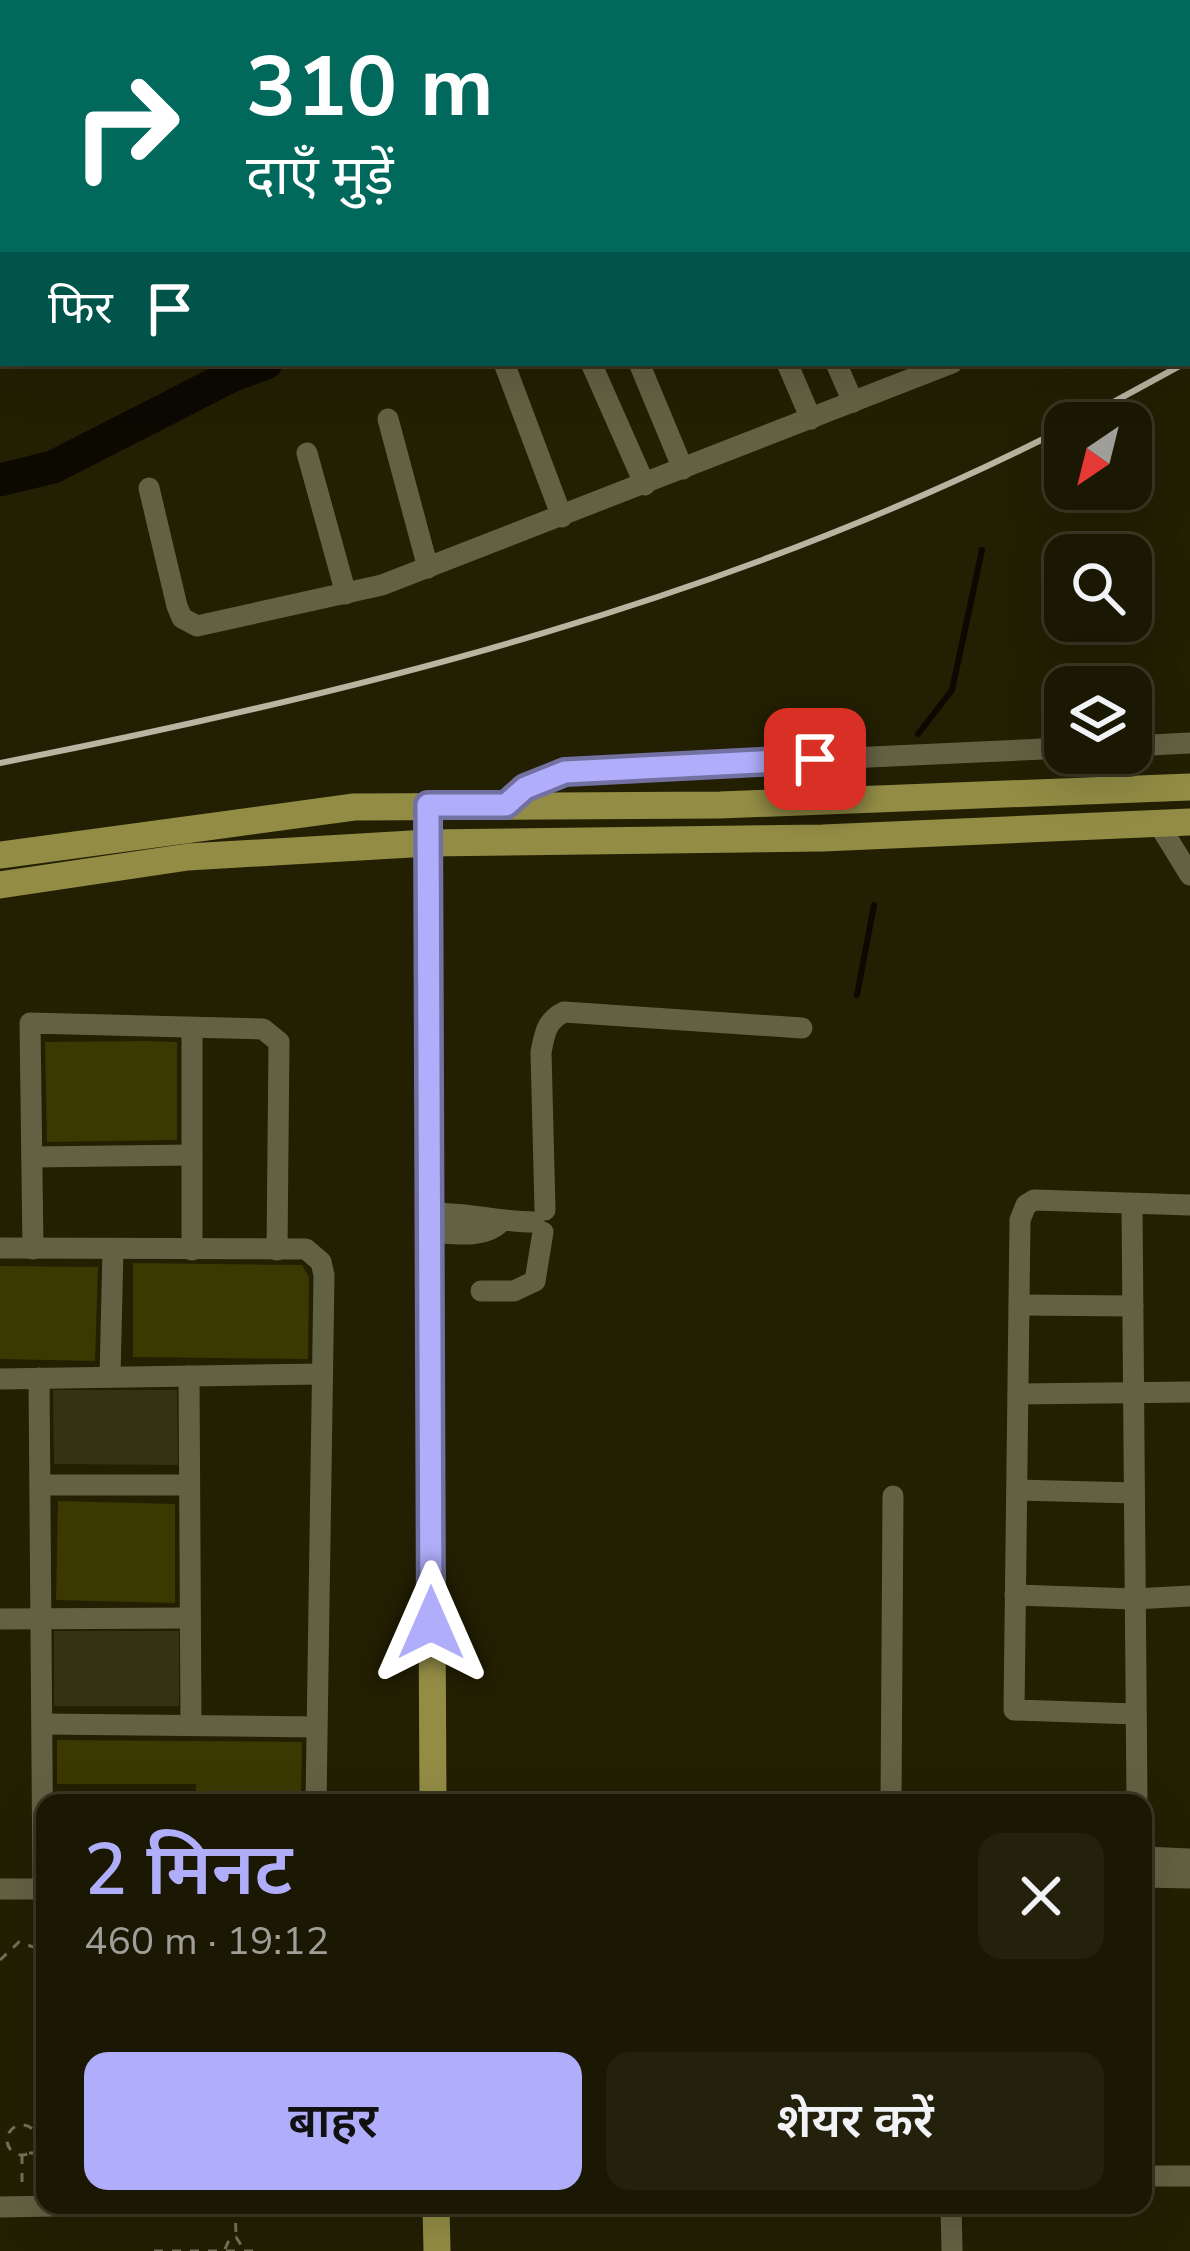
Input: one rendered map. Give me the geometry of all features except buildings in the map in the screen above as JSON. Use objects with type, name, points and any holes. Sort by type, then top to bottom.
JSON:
[{"type":"main road","points":[[0,855],[354,807],[720,805],[1190,787]]},
{"type":"main road","points":[[428,805],[433,1794]]},
{"type":"main road","points":[[0,885],[188,857],[428,843],[823,838],[1190,822]]},
{"type":"main road","points":[[436,2214],[436,2251]]},
{"type":"street","points":[[505,366],[562,517]]},
{"type":"street","points":[[592,366],[645,484]]},
{"type":"street","points":[[640,366],[683,469]]},
{"type":"street","points":[[788,366],[811,419]]},
{"type":"street","points":[[837,366],[853,402]]},
{"type":"street","points":[[149,488],[177,606],[188,623],[197,626],[346,594],[428,568],[853,402],[894,374],[936,366]]},
{"type":"street","points":[[388,419],[428,568]]},
{"type":"street","points":[[307,453],[346,594]]},
{"type":"street","points":[[1152,745],[1190,743]]},
{"type":"street","points":[[506,805],[525,788],[565,772],[1044,749]]},
{"type":"street","points":[[1158,823],[1190,875]]},
{"type":"street","points":[[481,1291],[514,1292],[535,1281],[541,1221],[542,1052],[546,1026],[553,1018],[565,1012],[802,1028]]},
{"type":"street","points":[[33,1249],[30,1023],[262,1029],[279,1042],[277,1250]]},
{"type":"street","points":[[192,1028],[192,1250]]},
{"type":"street","points":[[32,1157],[192,1155]]},
{"type":"street","points":[[1136,1714],[1014,1710],[1020,1220],[1034,1200],[1190,1205]]},
{"type":"street","points":[[1132,1204],[1137,1794]]},
{"type":"street","points":[[428,1222],[467,1212],[501,1222],[541,1221]]},
{"type":"street","points":[[0,1248],[306,1250],[321,1262],[316,1794]]},
{"type":"street","points":[[110,1377],[113,1249]]},
{"type":"street","points":[[1019,1305],[1132,1306]]},
{"type":"street","points":[[0,1379],[320,1374]]},
{"type":"street","points":[[189,1376],[191,1725]]},
{"type":"street","points":[[38,1378],[44,1794]]},
{"type":"street","points":[[1018,1394],[1190,1392]]},
{"type":"street","points":[[40,1486],[189,1485]]},
{"type":"street","points":[[1017,1490],[1133,1492]]},
{"type":"street","points":[[891,1794],[892,1496]]},
{"type":"street","points":[[1015,1595],[1190,1596]]},
{"type":"street","points":[[0,1619],[190,1618]]},
{"type":"street","points":[[44,1724],[316,1726]]},
{"type":"street","points":[[1152,1857],[1190,1859]]},
{"type":"street","points":[[1152,1877],[1190,1878]]},
{"type":"street","points":[[0,1889],[36,1889]]},
{"type":"street","points":[[1152,2176],[1190,2176]]},
{"type":"street","points":[[951,2214],[952,2251]]},
{"type":"path","points":[[0,1960],[19,1942],[36,1948]]},
{"type":"path","points":[[0,2131],[9,2133],[22,2125],[36,2139]]},
{"type":"path","points":[[9,2133],[11,2151]]},
{"type":"path","points":[[29,2153],[36,2143]]},
{"type":"path","points":[[0,2151],[36,2153]]},
{"type":"path","points":[[11,2207],[22,2155]]},
{"type":"path","points":[[236,2214],[236,2237],[244,2250]]},
{"type":"path","points":[[225,2250],[226,2242],[236,2237]]},
{"type":"path","points":[[154,2251],[261,2251]]},
{"type":"shaded area","points":[[53,1390],[177,1390],[178,1465],[54,1464]]},
{"type":"shaded area","points":[[54,1631],[179,1631],[179,1706],[54,1706]]},
{"type":"waterway","points":[[0,480],[53,467],[258,366]]},
{"type":"waterway","points":[[918,734],[952,690],[982,550]]},
{"type":"waterway","points":[[857,995],[874,905]]},
{"type":"railway","points":[[1114,402],[1180,366]]},
{"type":"railway","points":[[0,763],[274,704],[544,633],[809,542],[938,489],[1044,438]]},
{"type":"route","points":[[431,1623],[428,805],[506,805],[525,788],[565,772],[815,759]]}]
